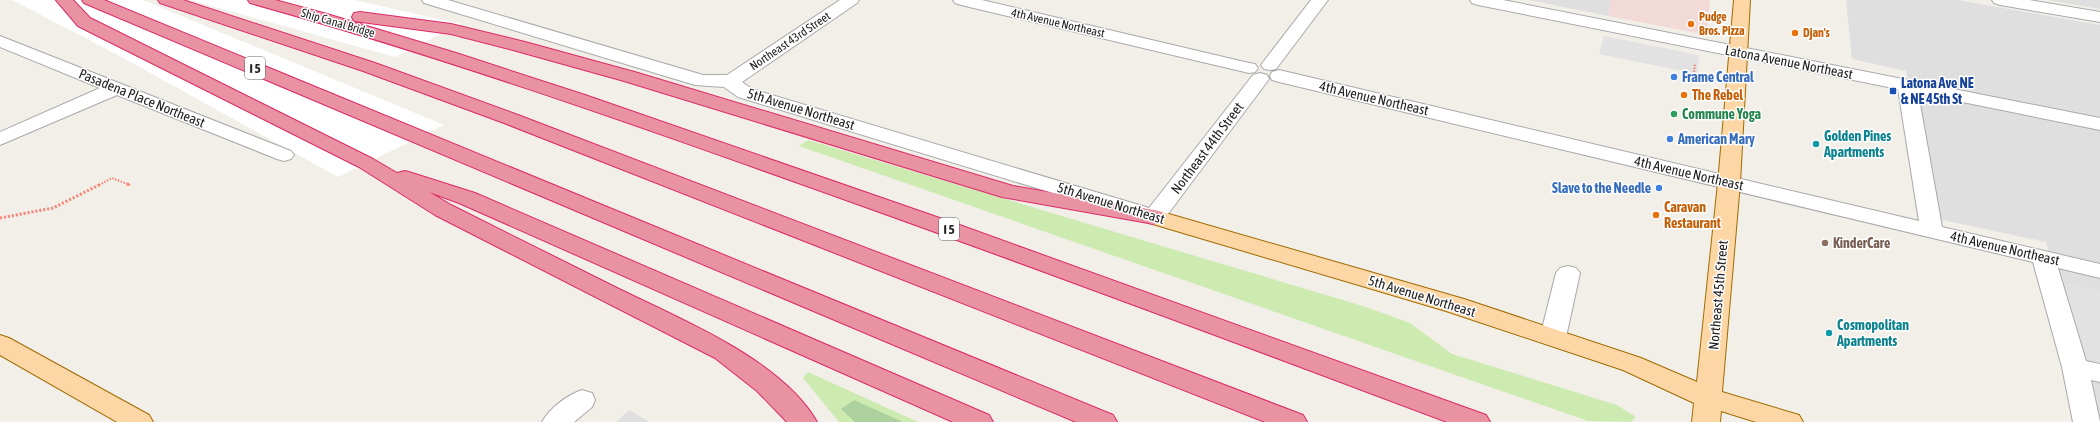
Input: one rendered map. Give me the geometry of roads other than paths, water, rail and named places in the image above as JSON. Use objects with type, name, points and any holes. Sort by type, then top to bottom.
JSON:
[{"type":"highway","points":[[64,0],[84,22],[366,163],[443,210],[724,352],[751,371],[775,391],[803,422]]},
{"type":"highway","name":"I 5","points":[[90,0],[420,136],[1103,422]]},
{"type":"highway","points":[[166,0],[369,67],[511,119],[1293,422]]},
{"type":"highway","name":"Ship Canal Bridge","points":[[256,0],[418,46],[610,109],[861,197],[1386,389]]},
{"type":"highway","points":[[286,8],[451,29],[631,77],[1010,192],[1154,216]]},
{"type":"highway","points":[[366,163],[467,198],[979,422]]},
{"type":"highway","points":[[1386,389],[1495,422]]},
{"type":"highway","name":"I 5","points":[[1386,389],[1476,422]]},
{"type":"main road","name":"Northeast 45th Street","points":[[1707,410],[1728,183],[1742,0]]},
{"type":"main road","name":"5th Avenue Northeast","points":[[1154,216],[1448,303],[1632,364],[1707,410],[1789,422]]},
{"type":"main road","points":[[0,344],[139,422]]},
{"type":"street","name":"5th Avenue Northeast","points":[[430,0],[702,81],[730,82],[746,93],[1154,216]]},
{"type":"street","name":"Northeast 43rd Street","points":[[730,82],[851,0]]},
{"type":"street","name":"4th Avenue Northeast","points":[[961,0],[1728,183],[1854,222],[1932,231],[2100,271]]},
{"type":"street","name":"Northeast 44th Street","points":[[1154,216],[1320,0]]},
{"type":"street","name":"Latona Avenue Northeast","points":[[1478,0],[2100,124]]},
{"type":"street","points":[[2000,0],[2100,17]]},
{"type":"street","name":"Pasadena Place Northeast","points":[[0,41],[284,155]]},
{"type":"street","points":[[1907,86],[1932,231]]},
{"type":"street","points":[[0,139],[116,88]]},
{"type":"street","points":[[2043,258],[2075,367],[2087,422]]},
{"type":"street","points":[[1552,337],[1568,273]]},
{"type":"street","points":[[2075,367],[2100,373]]},
{"type":"street","points":[[556,422],[582,400]]},
{"type":"place","name":"Pudge Bros. Pizza","points":[[1691,24]]},
{"type":"place","name":"Djan's","points":[[1795,33]]},
{"type":"place","name":"Frame Central","points":[[1674,77]]},
{"type":"place","name":"Latona Ave NE & NE 45th St","points":[[1893,91]]},
{"type":"place","name":"The Rebel","points":[[1684,95]]},
{"type":"place","name":"Commune Yoga","points":[[1674,114]]},
{"type":"place","name":"American Mary","points":[[1670,139]]},
{"type":"place","name":"Golden Pines Apartments","points":[[1816,144]]},
{"type":"place","name":"Slave to the Needle","points":[[1659,188]]},
{"type":"place","name":"Caravan Restaurant","points":[[1656,215]]},
{"type":"place","name":"KinderCare","points":[[1825,243]]},
{"type":"place","name":"Cosmopolitan Apartments","points":[[1829,333]]}]
